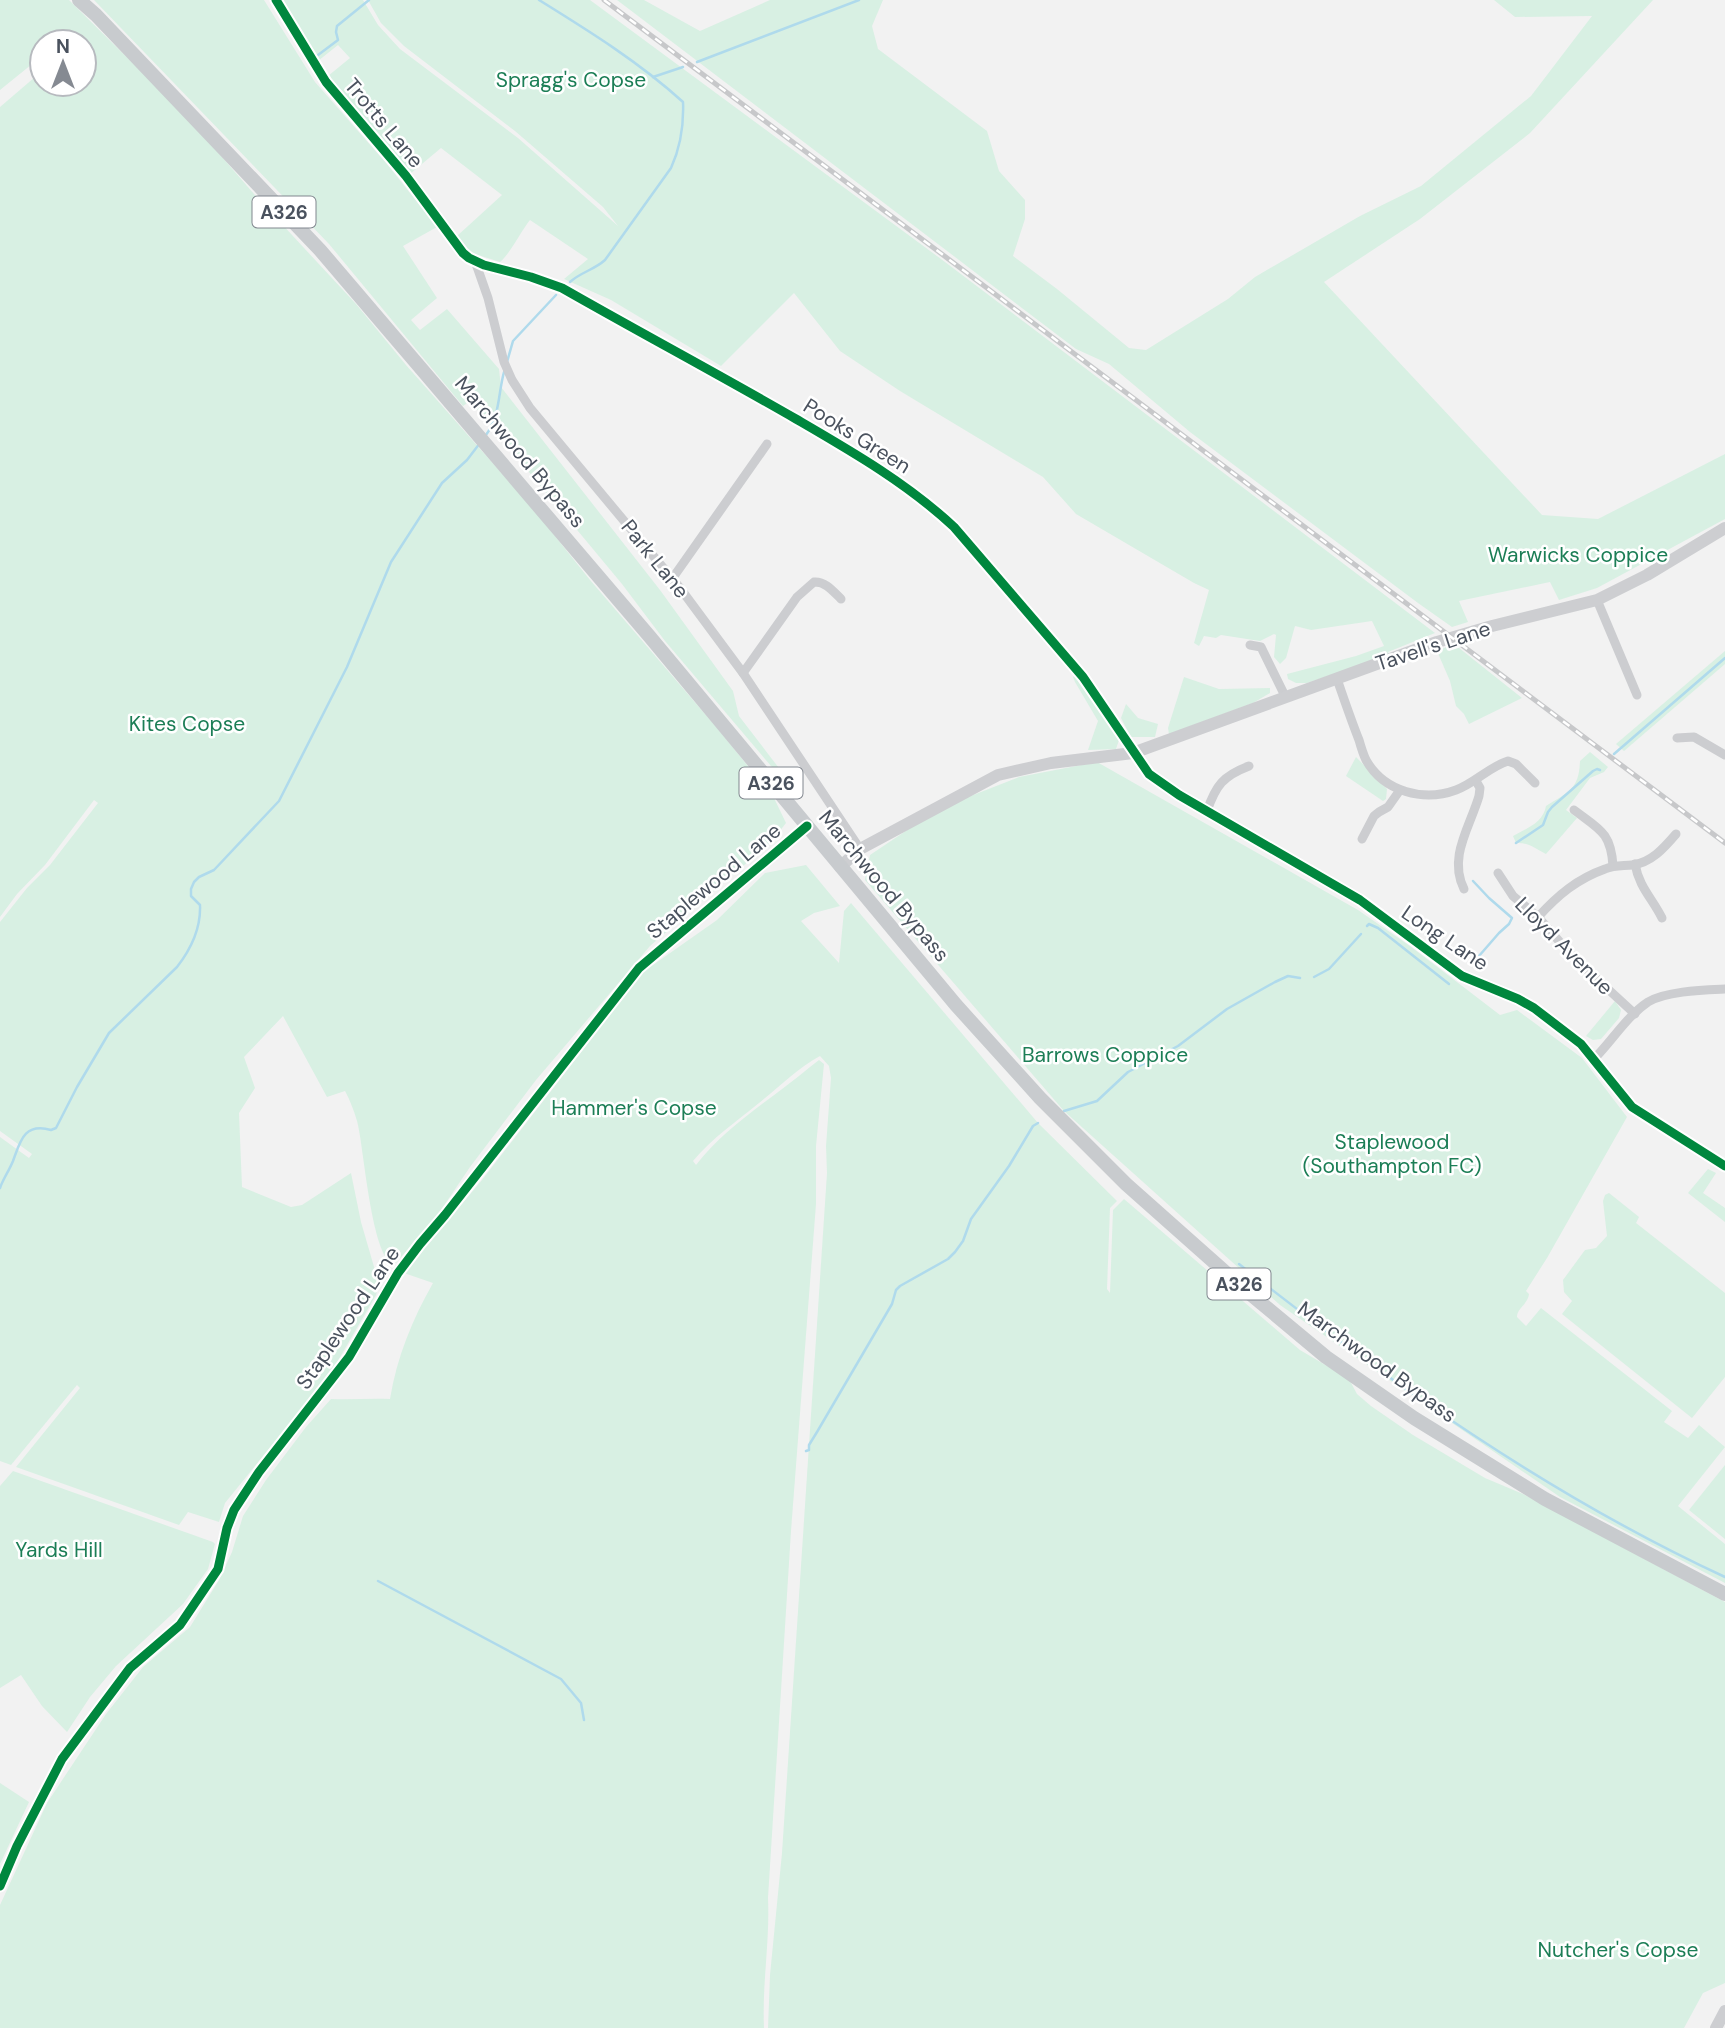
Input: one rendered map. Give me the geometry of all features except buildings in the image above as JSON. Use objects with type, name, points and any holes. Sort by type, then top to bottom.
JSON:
[{"type":"main road","name":"Marchwood Bypass","points":[[79,0],[320,250],[650,637],[956,1005],[1049,1107],[1126,1184],[1326,1357],[1414,1418],[1545,1499],[1725,1594]]},
{"type":"street","name":"Trotts Lane","points":[[276,0],[326,82],[406,176],[463,253],[475,261]]},
{"type":"street","name":"Park Lane","points":[[475,261],[488,298],[504,362],[530,408],[672,579],[743,674],[860,849]]},
{"type":"street","name":"Pooks Green","points":[[475,261],[562,288],[795,419],[901,483],[954,527],[1083,677],[1133,753]]},
{"type":"street","points":[[672,579],[767,444]]},
{"type":"street","name":"Tavell's Lane","points":[[1133,753],[1452,638],[1597,600],[1647,575],[1725,528]]},
{"type":"street","points":[[743,674],[797,597],[814,582],[820,581],[841,599]]},
{"type":"street","points":[[1597,600],[1637,695]]},
{"type":"street","points":[[1250,645],[1261,647],[1285,696]]},
{"type":"street","points":[[1337,679],[1367,761],[1380,777],[1400,790],[1438,795],[1459,790],[1492,768],[1508,761],[1516,764],[1535,783]]},
{"type":"street","points":[[1677,738],[1694,737],[1725,755]]},
{"type":"street","name":"Long Lane","points":[[1133,753],[1156,779],[1360,900],[1462,976],[1534,1008],[1567,1032],[1594,1059],[1632,1107],[1725,1166]]},
{"type":"street","points":[[840,867],[860,849],[998,775],[1051,763],[1133,753]]},
{"type":"street","points":[[1207,811],[1213,796],[1227,776],[1249,766]]},
{"type":"street","points":[[1464,889],[1459,880],[1459,855],[1479,796],[1476,781]]},
{"type":"street","points":[[1362,839],[1374,816],[1388,807],[1400,790]]},
{"type":"street","points":[[1574,810],[1605,835],[1613,866]]},
{"type":"street","name":"Staplewood Lane","points":[[0,1886],[17,1846],[62,1759],[130,1668],[180,1625],[218,1569],[234,1510],[259,1472],[349,1357],[383,1297],[420,1244],[639,968],[807,826]]},
{"type":"street","points":[[1538,917],[1571,885],[1613,866],[1646,861],[1662,851],[1676,834]]},
{"type":"street","points":[[1636,864],[1641,886],[1662,918]]},
{"type":"street","name":"Lloyd Avenue","points":[[1499,873],[1513,896],[1538,917],[1572,956],[1635,1014]]},
{"type":"street","points":[[1594,1059],[1649,1002],[1662,996],[1725,989]]},
{"type":"street","points":[[1716,2028],[1725,2011]]},
{"type":"green space","points":[[0,0],[69,0],[97,28],[28,28],[28,67],[0,90]]},
{"type":"green space","points":[[94,0],[264,0],[315,82],[387,164],[437,227],[403,246],[437,298],[411,320],[420,330],[447,309],[499,369],[501,387],[660,590],[733,691],[739,716],[785,776],[771,766],[665,641],[622,584],[470,401],[463,406],[329,244]]},
{"type":"green space","name":"Spragg's Copse","points":[[283,0],[363,0],[378,25],[400,49],[518,138],[618,226],[603,207],[515,131],[404,46],[381,23],[368,0],[590,0],[941,259],[1435,633],[1388,652],[1390,655],[1307,683],[1296,683],[1288,679],[1287,674],[1384,646],[1372,621],[1311,630],[1295,626],[1286,658],[1280,664],[1274,657],[1274,634],[1260,641],[1221,635],[1216,638],[1204,636],[1199,646],[1194,643],[1209,590],[1076,514],[1043,477],[900,391],[840,351],[794,293],[721,366],[611,300],[564,279],[588,259],[530,220],[500,262],[472,253],[457,236],[502,195],[441,148],[410,174],[328,76],[350,58],[338,45],[318,61]]},
{"type":"green space","name":"Warwicks Coppice","points":[[617,0],[644,0],[700,31],[770,0],[883,0],[872,26],[878,49],[987,131],[999,171],[1025,200],[1025,219],[1013,256],[1129,348],[1146,350],[1228,299],[1255,277],[1360,216],[1421,186],[1531,96],[1592,16],[1515,17],[1494,0],[1653,0],[1530,133],[1420,219],[1324,282],[1542,515],[1598,519],[1725,454],[1725,519],[1597,588],[1559,600],[1550,582],[1459,601],[1468,622],[1452,627],[1190,432],[1109,364],[1076,349]]},
{"type":"green space","name":"Kites Copse","points":[[98,29],[190,120],[356,304],[717,728],[774,798],[786,823],[772,841],[650,946],[536,1080],[470,1167],[435,1219],[394,1265],[386,1258],[374,1223],[360,1134],[345,1091],[327,1097],[283,1016],[244,1057],[255,1088],[239,1113],[242,1187],[291,1207],[302,1205],[351,1173],[361,1222],[379,1284],[376,1295],[332,1371],[225,1503],[219,1522],[188,1512],[179,1525],[16,1467],[80,1388],[77,1385],[11,1465],[0,1461],[0,1137],[29,1158],[32,1154],[0,1131],[0,922],[27,888],[50,865],[98,803],[94,800],[45,865],[17,894],[0,917],[0,107],[28,83],[28,98],[98,98]]},
{"type":"green space","points":[[1454,644],[1522,698],[1469,724],[1456,706],[1450,681],[1437,651]]},
{"type":"green space","points":[[1725,651],[1725,664],[1624,751],[1616,744]]},
{"type":"green space","points":[[1076,674],[1118,736],[1116,749],[1088,750],[1098,721],[1075,682],[1073,677]]},
{"type":"green space","points":[[1184,677],[1219,689],[1270,688],[1270,693],[1253,703],[1169,734],[1168,728]]},
{"type":"green space","points":[[1126,704],[1138,718],[1158,724],[1155,737],[1131,737],[1121,718]]},
{"type":"green space","points":[[1590,752],[1608,767],[1604,772],[1590,778],[1566,810],[1577,818],[1546,854],[1528,845],[1516,843],[1513,836],[1534,824],[1542,817],[1546,806],[1571,789],[1577,778],[1580,761]]},
{"type":"green space","points":[[1356,757],[1387,789],[1386,799],[1383,801],[1346,776]]},
{"type":"green space","name":"Staplewood (Southampton FC)","points":[[1097,762],[1358,910],[1500,1015],[1517,1010],[1582,1058],[1627,1117],[1526,1291],[1529,1294],[1527,1301],[1517,1317],[1526,1326],[1541,1308],[1672,1411],[1664,1422],[1688,1438],[1699,1425],[1725,1447],[1678,1506],[1725,1544],[1725,1583],[1560,1497],[1280,1305],[1064,1111],[865,880],[870,855],[940,808],[1019,777]]},
{"type":"green space","points":[[806,865],[840,906],[814,913],[801,921],[839,963],[844,911],[851,903],[1038,1123],[1117,1201],[1110,1208],[1107,1289],[1110,1293],[1113,1210],[1124,1199],[1300,1350],[1349,1379],[1357,1394],[1413,1435],[1485,1478],[1523,1494],[1725,1602],[1725,1983],[1703,1993],[1684,2028],[768,2028],[827,1173],[826,1146],[831,1078],[829,1066],[820,1056],[796,1072],[724,1131],[693,1161],[696,1165],[736,1125],[819,1060],[824,1064],[816,1146],[816,1204],[791,1531],[768,1898],[764,2028],[0,2028],[0,1905],[47,1803],[106,1714],[143,1667],[190,1627],[219,1580],[232,1552],[243,1516],[306,1427],[331,1399],[390,1399],[406,1339],[433,1283],[404,1273],[482,1180],[643,972],[717,920],[765,873]]},
{"type":"green space","points":[[1615,1001],[1621,1010],[1619,1018],[1601,1039],[1593,1040],[1586,1036]]},
{"type":"green space","points":[[1708,1169],[1716,1173],[1703,1193],[1725,1208],[1725,1222],[1688,1193]]},
{"type":"green space","points":[[1609,1193],[1639,1217],[1636,1223],[1725,1293],[1725,1377],[1692,1418],[1562,1314],[1572,1301],[1564,1292],[1563,1280],[1585,1250],[1596,1248],[1607,1236],[1603,1201]]},
{"type":"green space","points":[[1725,1465],[1725,1539],[1689,1510]]},
{"type":"green space","name":"Yards Hill","points":[[13,1471],[215,1544],[208,1569],[183,1604],[116,1666],[90,1697],[67,1732],[42,1706],[21,1675],[0,1688],[0,1486]]},
{"type":"green space","points":[[0,1783],[29,1802],[0,1864]]},
{"type":"waterway","points":[[318,55],[338,40],[337,26],[369,0]]},
{"type":"waterway","points":[[539,0],[631,60],[683,102],[681,136],[671,168],[605,260],[570,282]]},
{"type":"waterway","points":[[697,62],[859,0]]},
{"type":"waterway","points":[[653,77],[683,67]]},
{"type":"waterway","points":[[507,362],[513,341],[556,295]]},
{"type":"waterway","points":[[486,435],[496,413],[504,372]]},
{"type":"waterway","points":[[0,1188],[24,1135],[35,1129],[56,1128],[109,1033],[182,960],[191,946],[199,922],[200,905],[191,896],[194,882],[214,870],[279,801],[347,667],[391,562],[442,483],[467,460],[480,443]]},
{"type":"waterway","points":[[1614,754],[1725,658]]},
{"type":"waterway","points":[[1516,843],[1543,825],[1552,807],[1593,771],[1600,770]]},
{"type":"waterway","points":[[1472,964],[1512,918],[1473,881]]},
{"type":"waterway","points":[[1367,926],[1369,924],[1378,928],[1449,984]]},
{"type":"waterway","points":[[1314,977],[1329,969],[1361,934]]},
{"type":"waterway","points":[[1064,1111],[1097,1101],[1128,1072],[1178,1046],[1227,1009],[1288,976],[1300,978]]},
{"type":"waterway","points":[[806,1451],[892,1304],[896,1290],[955,1252],[963,1241],[971,1219],[1009,1166],[1033,1126],[1038,1123]]},
{"type":"waterway","points":[[1239,1264],[1354,1352],[1473,1435],[1596,1511],[1725,1577]]},
{"type":"waterway","points":[[378,1581],[561,1679],[581,1703],[584,1720]]},
{"type":"railway","points":[[604,0],[1725,843]]},
{"type":"cycle path","points":[[276,0],[326,82],[406,176],[469,258],[562,288],[796,419],[898,482],[954,527],[1083,677],[1149,774],[1179,795],[1360,900],[1462,976],[1534,1008],[1581,1044],[1632,1107],[1725,1166]]},
{"type":"cycle path","points":[[0,1886],[17,1846],[62,1759],[130,1668],[180,1625],[218,1569],[234,1510],[259,1472],[349,1357],[398,1273],[420,1244],[639,968],[807,826]]},
{"type":"park label","name":"Barrows Coppice","points":[[1105,1055]]},
{"type":"park label","name":"Hammer's Copse","points":[[634,1108]]},
{"type":"park label","name":"Nutcher's Copse","points":[[1618,1950]]}]
